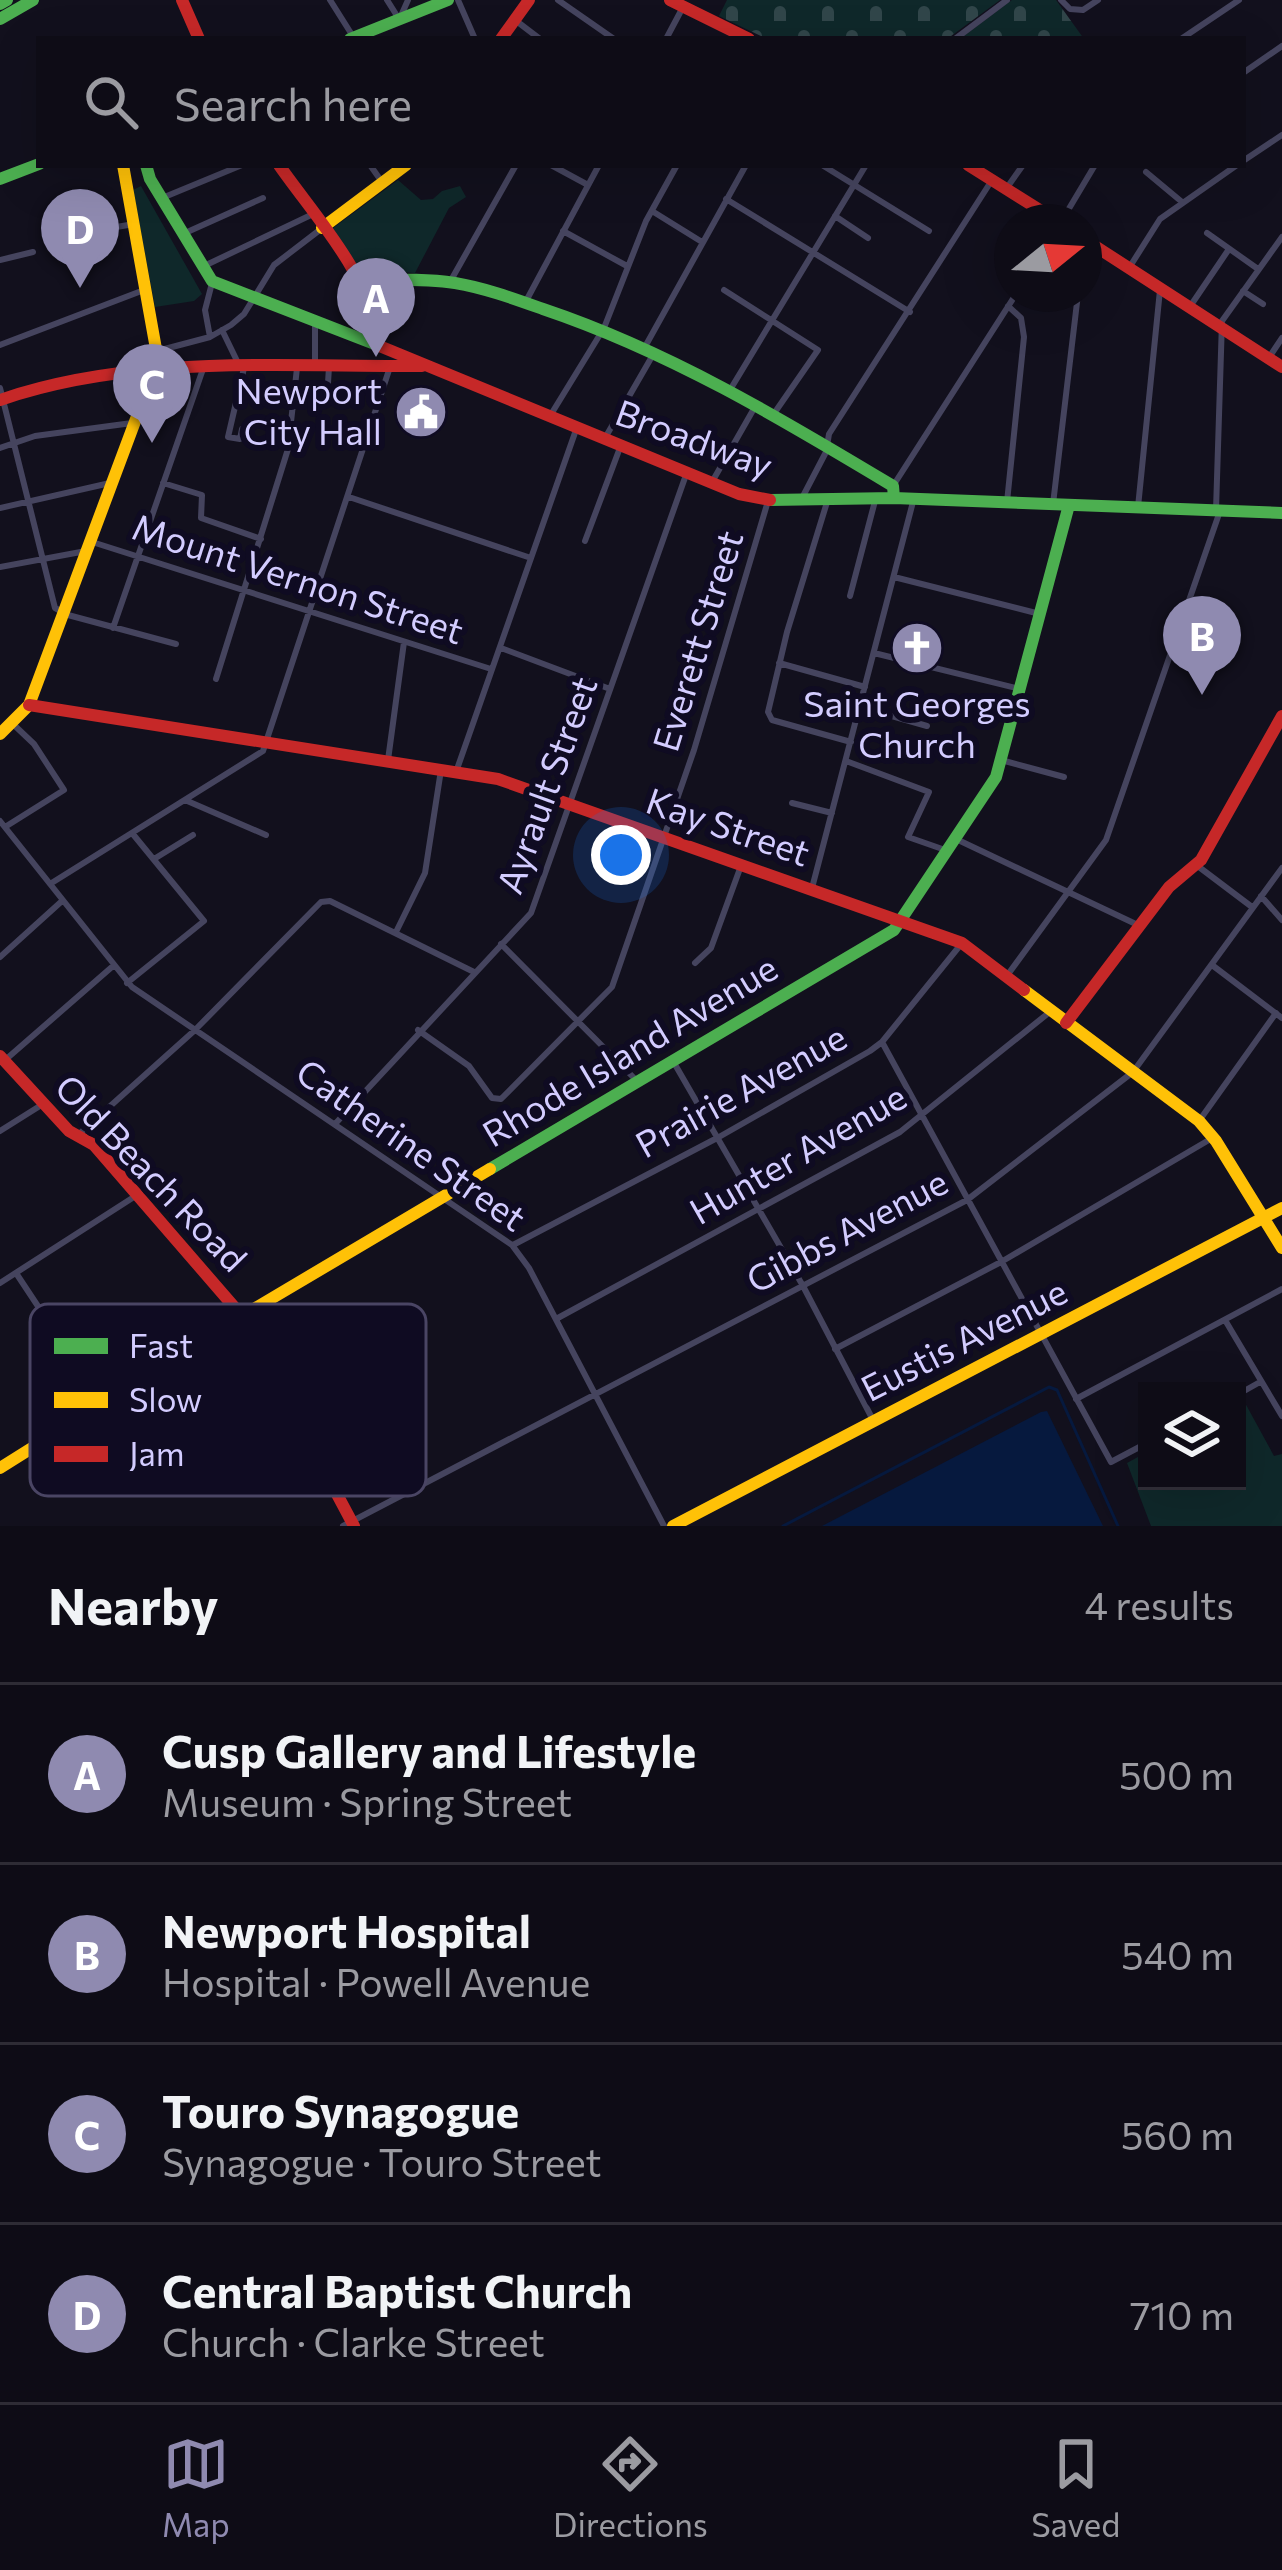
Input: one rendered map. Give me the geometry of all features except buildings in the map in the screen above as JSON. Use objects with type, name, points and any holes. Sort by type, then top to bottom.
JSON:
[{"type":"street","points":[[0,19],[33,0]]},
{"type":"street","points":[[182,0],[199,36]]},
{"type":"street","points":[[330,0],[351,36]]},
{"type":"street","points":[[387,0],[399,20]]},
{"type":"street","points":[[399,20],[408,0]]},
{"type":"street","points":[[377,34],[448,0]]},
{"type":"street","points":[[458,0],[474,36]]},
{"type":"street","points":[[503,36],[529,0]]},
{"type":"street","points":[[558,0],[610,36]]},
{"type":"street","points":[[959,36],[1007,0]]},
{"type":"street","points":[[1061,0],[1074,10],[1097,0]]},
{"type":"street","points":[[1185,36],[1239,0]]},
{"type":"street","points":[[667,36],[677,3],[742,36]]},
{"type":"street","points":[[515,20],[536,36]]},
{"type":"street","points":[[1246,71],[1282,46]]},
{"type":"street","points":[[1246,159],[1281,137]]},
{"type":"street","points":[[0,179],[36,165]]},
{"type":"street","points":[[0,734],[29,705],[154,372],[157,351],[124,168]]},
{"type":"street","points":[[161,198],[235,168]]},
{"type":"street","points":[[281,168],[374,313],[379,328],[377,346]]},
{"type":"street","points":[[372,168],[382,182]]},
{"type":"street","points":[[157,351],[223,330],[244,314],[274,265],[402,168]]},
{"type":"street","points":[[450,282],[514,168]]},
{"type":"street","points":[[557,168],[588,185]]},
{"type":"street","points":[[524,302],[597,168]]},
{"type":"street","points":[[550,416],[604,328],[627,266],[675,168]]},
{"type":"street","points":[[607,434],[702,242],[744,168]]},
{"type":"street","points":[[827,168],[929,230]]},
{"type":"street","points":[[730,390],[864,168]]},
{"type":"street","points":[[973,168],[1031,204]]},
{"type":"street","points":[[1006,189],[1021,168]]},
{"type":"street","points":[[1071,204],[1093,168]]},
{"type":"street","points":[[1129,268],[1160,219],[1233,168]]},
{"type":"street","points":[[126,182],[135,172],[148,169],[212,281],[205,310],[210,337]]},
{"type":"street","points":[[1146,172],[1182,202]]},
{"type":"street","points":[[801,502],[829,434],[992,180]]},
{"type":"street","points":[[182,235],[263,198]]},
{"type":"street","points":[[726,199],[910,312]]},
{"type":"street","points":[[652,211],[702,242]]},
{"type":"street","points":[[201,269],[311,215]]},
{"type":"street","points":[[835,216],[868,238]]},
{"type":"street","points":[[87,232],[134,224]]},
{"type":"street","points":[[562,231],[627,266]]},
{"type":"street","points":[[1207,233],[1258,269]]},
{"type":"street","points":[[1006,977],[1106,839],[1218,511],[1221,328],[1282,237]]},
{"type":"street","points":[[1190,308],[1229,249]]},
{"type":"street","points":[[1102,250],[1282,368]]},
{"type":"street","points":[[0,260],[33,252]]},
{"type":"street","points":[[355,280],[450,282],[604,328],[730,390],[826,445],[894,492],[1004,312]]},
{"type":"street","points":[[374,313],[374,291],[392,280]]},
{"type":"street","name":"Broadway","points":[[212,281],[768,501],[876,497],[894,492],[914,498],[1282,513]]},
{"type":"street","points":[[0,345],[147,288]]},
{"type":"street","points":[[1138,507],[1160,289]]},
{"type":"street","points":[[724,290],[818,350],[773,415]]},
{"type":"street","points":[[1243,292],[1263,304]]},
{"type":"street","points":[[1007,502],[1024,337],[1021,318],[1014,312]]},
{"type":"street","points":[[1053,504],[1076,312]]},
{"type":"street","points":[[315,322],[327,399]]},
{"type":"street","points":[[223,330],[242,368],[228,436],[240,439],[242,430]]},
{"type":"street","points":[[1268,358],[1282,338]]},
{"type":"street","points":[[176,644],[62,614],[51,598],[1,396],[202,368],[427,366]]},
{"type":"street","points":[[49,885],[255,758],[268,742],[390,367]]},
{"type":"street","points":[[112,628],[202,368]]},
{"type":"street","points":[[215,679],[288,449],[297,368]]},
{"type":"street","points":[[712,482],[756,406]]},
{"type":"street","points":[[0,448],[35,436],[136,424]]},
{"type":"street","points":[[395,933],[424,873],[448,771],[500,648],[577,427]]},
{"type":"street","points":[[585,541],[621,445]]},
{"type":"street","name":"Ayrault Street","points":[[335,1124],[531,913],[687,472]]},
{"type":"street","points":[[0,508],[110,483]]},
{"type":"street","points":[[164,483],[202,495],[201,518],[261,539]]},
{"type":"street","points":[[349,497],[531,557]]},
{"type":"street","points":[[850,596],[876,497]]},
{"type":"street","points":[[812,888],[914,498]]},
{"type":"street","points":[[829,500],[779,663],[769,717],[851,742]]},
{"type":"street","name":"Everett Street","points":[[418,1030],[469,1066],[492,1098],[501,1099],[612,987],[666,837],[768,501]]},
{"type":"street","name":"Rhode Island Avenue","points":[[262,1304],[894,930],[996,777],[1069,505]]},
{"type":"street","points":[[0,567],[87,546]]},
{"type":"street","name":"Mount Vernon Street","points":[[87,546],[139,558],[491,669]]},
{"type":"street","points":[[894,578],[1040,614]]},
{"type":"street","points":[[388,760],[404,642]]},
{"type":"street","points":[[500,648],[610,689]]},
{"type":"street","points":[[874,653],[1019,689]]},
{"type":"street","points":[[779,663],[865,687]]},
{"type":"street","name":"Kay Street","points":[[29,705],[498,779],[962,944],[1199,1121],[1214,1137],[1282,1247]]},
{"type":"street","points":[[860,707],[927,726]]},
{"type":"street","points":[[1066,1023],[1168,887],[1201,860],[1282,716]]},
{"type":"street","points":[[2,824],[64,790],[34,744],[14,725]]},
{"type":"street","points":[[1001,760],[1064,776]]},
{"type":"street","points":[[846,761],[929,792],[908,837],[952,845],[1141,926]]},
{"type":"street","points":[[185,800],[266,835]]},
{"type":"street","points":[[792,803],[832,813]]},
{"type":"street","name":"Catherine Street","points":[[2,824],[128,983],[512,1246],[529,1268],[669,1526]]},
{"type":"street","points":[[128,983],[203,921],[132,832]]},
{"type":"street","points":[[154,859],[193,835]]},
{"type":"street","points":[[695,963],[712,948],[742,863]]},
{"type":"street","points":[[1195,864],[1252,907]]},
{"type":"street","name":"Gibbs Avenue","points":[[426,1484],[967,1200],[1133,1072],[1282,868]]},
{"type":"street","points":[[1261,896],[1282,920]]},
{"type":"street","points":[[2,953],[62,901]]},
{"type":"street","points":[[78,1135],[195,1030],[321,902],[330,901],[474,972]]},
{"type":"street","points":[[501,944],[638,1082]]},
{"type":"street","name":"Prairie Avenue","points":[[512,1246],[719,1137],[882,1042],[962,944]]},
{"type":"street","points":[[1199,1121],[1279,1015],[1212,965]]},
{"type":"street","points":[[2,1058],[113,966]]},
{"type":"street","name":"Hunter Avenue","points":[[556,1319],[922,1118],[1051,1011]]},
{"type":"street","points":[[882,1042],[1112,1462],[1138,1448]]},
{"type":"street","name":"Old Beach Road","points":[[2,1058],[69,1131],[94,1145],[232,1304]]},
{"type":"street","points":[[674,1061],[873,1420]]},
{"type":"street","points":[[0,1131],[43,1104]]},
{"type":"street","points":[[835,1349],[1000,1262],[1214,1137]]},
{"type":"street","points":[[0,1283],[137,1195]]},
{"type":"street","name":"Eustis Avenue","points":[[669,1526],[1282,1208]]},
{"type":"street","points":[[16,1273],[37,1304]]},
{"type":"street","points":[[1076,1399],[1282,1289]]},
{"type":"street","points":[[1225,1320],[1282,1416]]},
{"type":"street","points":[[1246,1390],[1262,1382]]},
{"type":"street","name":"Rhode Island Avenue","points":[[0,1468],[30,1449]]},
{"type":"street","name":"Old Beach Road","points":[[334,1496],[349,1525]]},
{"type":"street","name":"Gibbs Avenue","points":[[349,1525],[403,1496]]},
{"type":"green space","points":[[727,0],[1000,0],[951,36],[761,36],[719,16]]},
{"type":"green space","points":[[1012,0],[1056,0],[1082,36],[964,36]]},
{"type":"green space","points":[[398,180],[421,200],[460,186],[466,197],[449,208],[415,273],[360,270],[329,231]]},
{"type":"green space","points":[[141,186],[202,294],[194,301],[155,307],[133,190]]},
{"type":"green space","points":[[1246,1405],[1274,1456],[1282,1454],[1282,1526],[1151,1526],[1127,1463],[1138,1457],[1138,1490],[1246,1490]]},
{"type":"water","points":[[1047,1411],[1103,1526],[822,1526],[1041,1412]]},
{"type":"waterway","points":[[783,1526],[1049,1387],[1057,1390],[1118,1526]]},
{"type":"traffic: fast","points":[[0,4],[7,0]]},
{"type":"traffic: fast","points":[[0,19],[33,0]]},
{"type":"traffic: fast","points":[[358,36],[448,0]]},
{"type":"traffic: fast","points":[[0,179],[36,165]]},
{"type":"traffic: fast","points":[[147,168],[212,281],[377,345]]},
{"type":"traffic: fast","points":[[355,280],[466,285],[589,326],[766,411],[893,486],[894,498]]},
{"type":"traffic: fast","points":[[373,310],[374,291],[392,280]]},
{"type":"traffic: fast","points":[[770,500],[894,498],[1282,513]]},
{"type":"traffic: fast","points":[[490,1169],[894,930],[996,777],[1069,505]]},
{"type":"traffic: slow","points":[[0,734],[29,705],[158,360],[124,168]]},
{"type":"traffic: slow","points":[[322,228],[402,168]]},
{"type":"traffic: slow","points":[[1024,990],[1199,1121],[1282,1248]]},
{"type":"traffic: slow","points":[[262,1304],[490,1169]]},
{"type":"traffic: slow","points":[[673,1526],[1282,1208]]},
{"type":"traffic: slow","points":[[0,1468],[30,1449]]},
{"type":"traffic: jam","points":[[182,0],[198,36]]},
{"type":"traffic: jam","points":[[503,36],[529,0]]},
{"type":"traffic: jam","points":[[670,0],[743,36]]},
{"type":"traffic: jam","points":[[281,168],[355,273],[374,320],[377,345],[739,494],[770,500]]},
{"type":"traffic: jam","points":[[973,168],[1030,204]]},
{"type":"traffic: jam","points":[[1102,251],[1282,367]]},
{"type":"traffic: jam","points":[[0,400],[51,385],[155,369],[422,366]]},
{"type":"traffic: jam","points":[[29,705],[498,779],[962,943],[1024,990]]},
{"type":"traffic: jam","points":[[1066,1023],[1169,887],[1201,860],[1282,716]]},
{"type":"traffic: jam","points":[[0,1056],[69,1131],[94,1145],[232,1304]]},
{"type":"traffic: jam","points":[[338,1496],[354,1526]]},
{"type":"place","name":"Central Baptist Church","points":[[80,288]]},
{"type":"place","name":"Cusp Gallery and Lifestyle","points":[[376,357]]},
{"type":"place","name":"Newport City Hall","points":[[421,412]]},
{"type":"place","name":"Touro Synagogue","points":[[152,443]]},
{"type":"place","name":"Saint Georges Church","points":[[917,648]]},
{"type":"place","name":"Newport Hospital","points":[[1202,695]]}]
